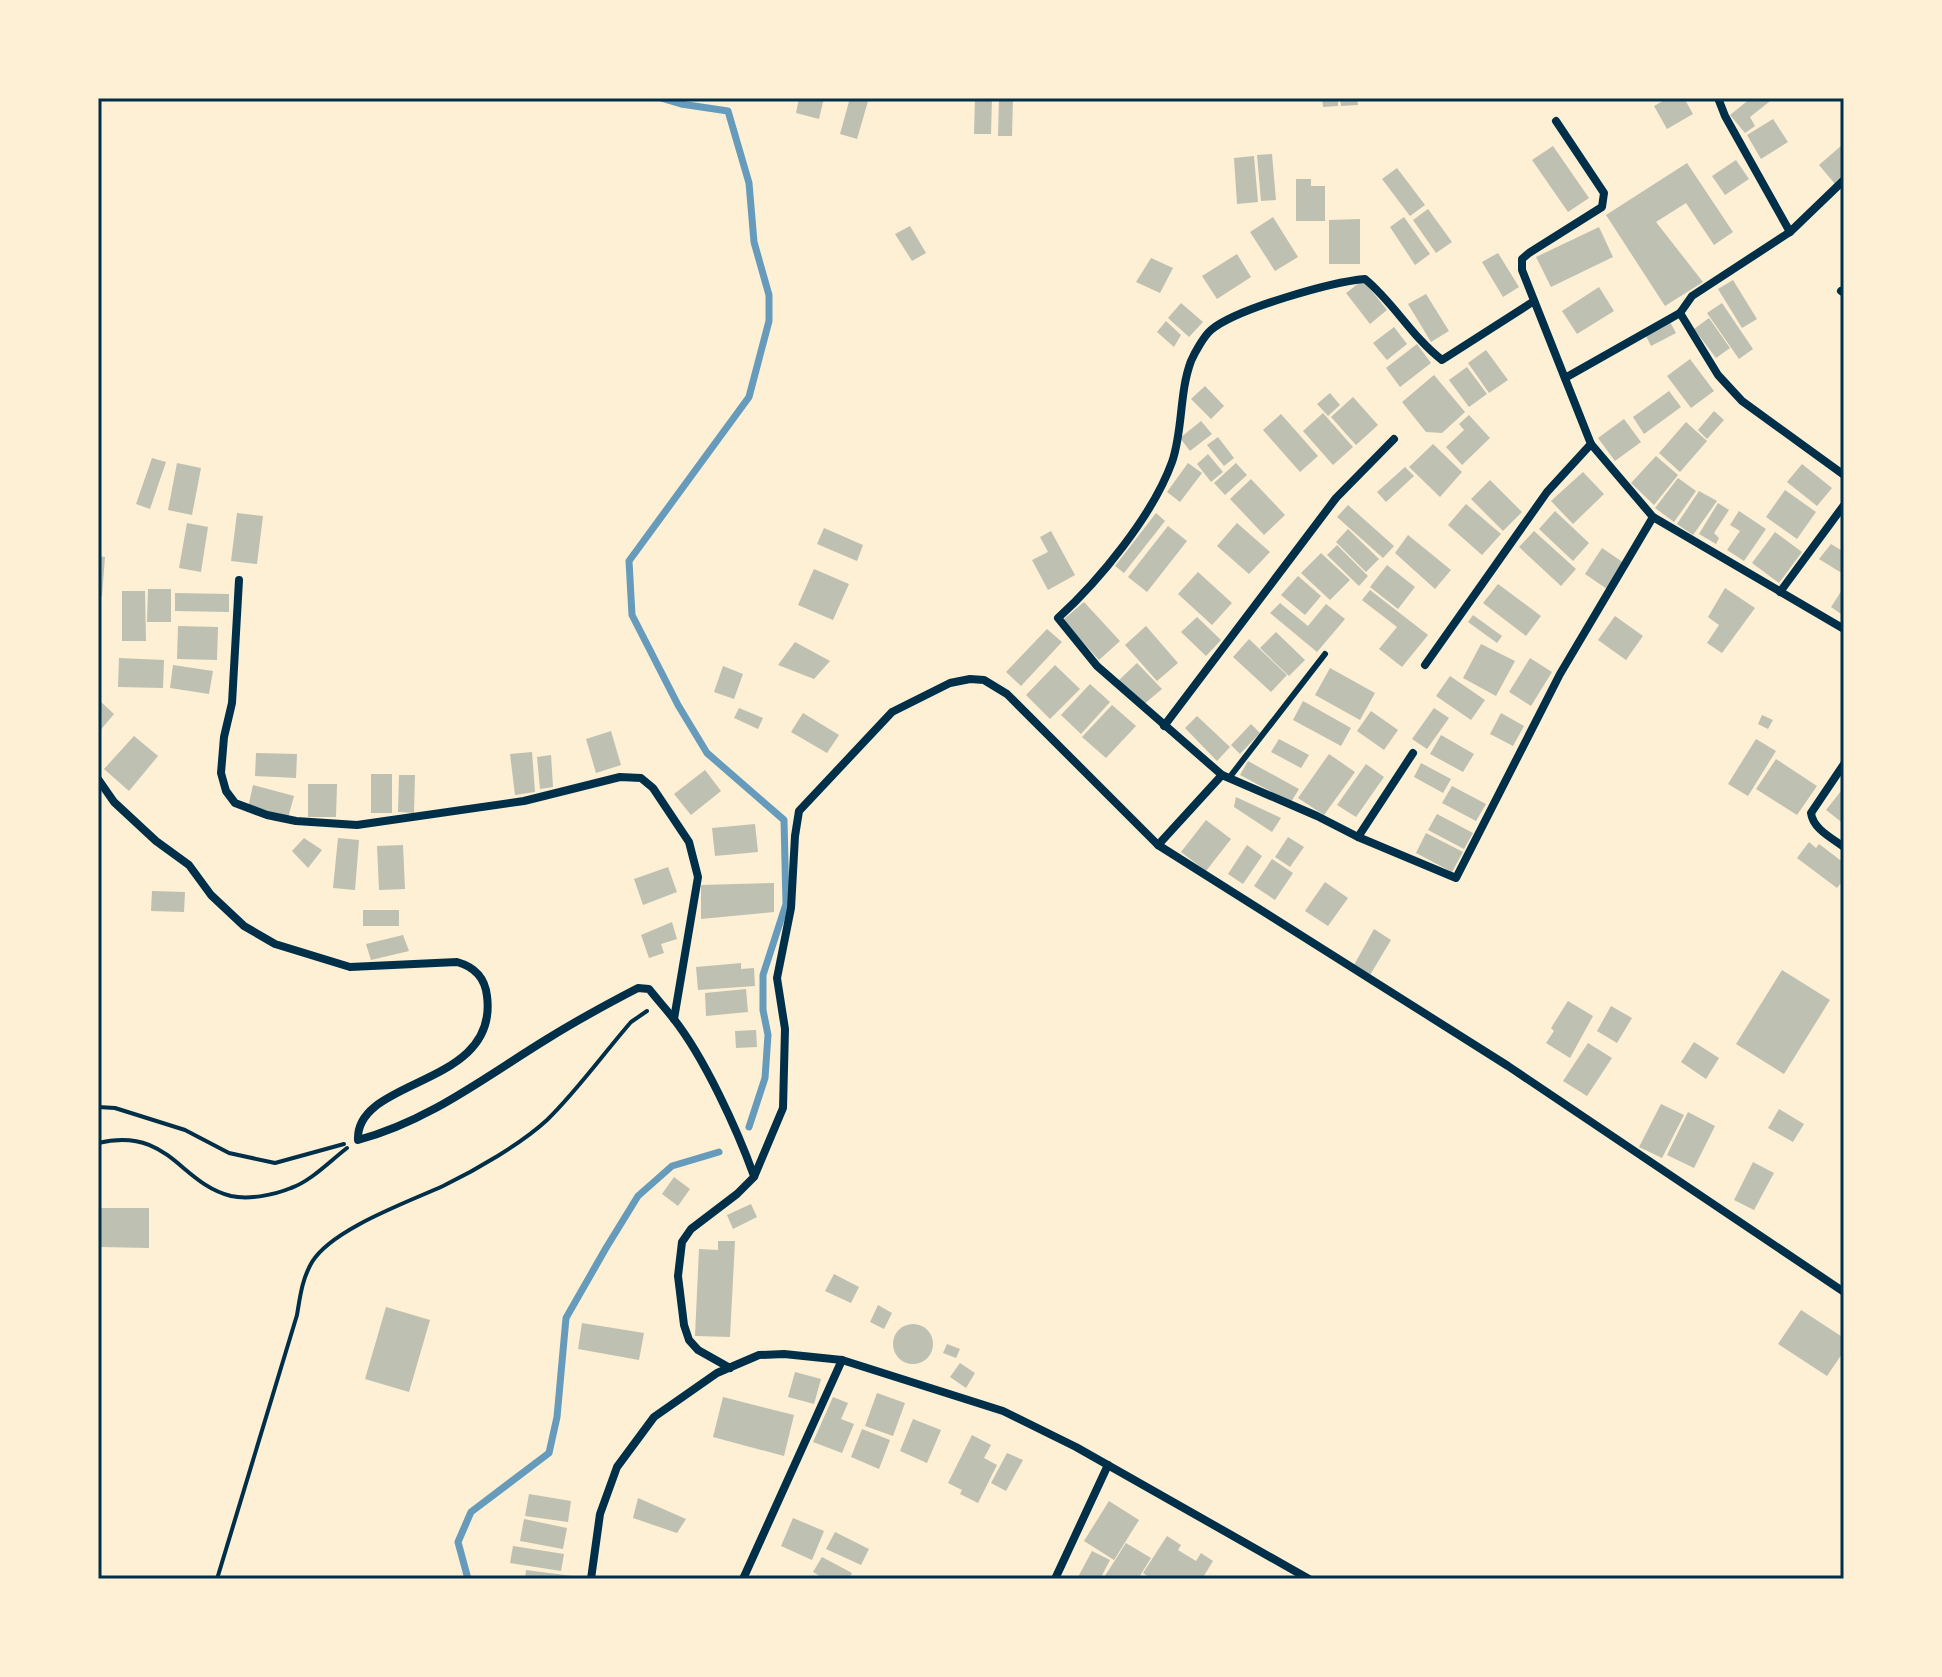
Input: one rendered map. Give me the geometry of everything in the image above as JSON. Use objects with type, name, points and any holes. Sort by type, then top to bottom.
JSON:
[{"type":"street","points":[[1718,98],[1790,232]]},
{"type":"street","points":[[1556,121],[1604,193],[1604,201],[1602,207],[1522,259],[1522,270],[1591,444],[1653,517],[1844,629]]},
{"type":"street","points":[[1565,378],[1680,313],[1692,296],[1790,232],[1844,180]]},
{"type":"street","points":[[1534,301],[1442,360],[1430,351],[1381,292],[1365,279],[1338,282],[1238,315],[1209,331],[1191,361],[1173,460],[1153,506],[1079,599],[1058,618],[1097,666],[1225,776],[1456,878],[1560,674],[1653,517]]},
{"type":"street","points":[[1680,313],[1718,375],[1742,401],[1844,475]]},
{"type":"street","points":[[1164,726],[1336,498],[1394,439]]},
{"type":"street","points":[[1425,665],[1547,492],[1591,444]]},
{"type":"street","points":[[1780,592],[1844,505]]},
{"type":"street","points":[[239,580],[232,703],[224,737],[221,773],[226,791],[235,803],[267,815],[296,821],[357,825],[524,801],[620,777],[641,778],[653,788],[689,842],[698,877],[674,1019]]},
{"type":"street","points":[[730,1368],[698,1350],[689,1340],[678,1276],[682,1242],[691,1229],[754,1177],[783,1108],[785,1029],[777,978],[791,908],[799,811],[892,712],[950,683],[970,679],[984,680],[997,686],[1158,845],[1508,1066],[1844,1292]]},
{"type":"street","points":[[1358,837],[1413,753]]},
{"type":"street","points":[[1844,764],[1811,813],[1812,821],[1819,829],[1844,847]]},
{"type":"street","points":[[1158,845],[1225,776]]},
{"type":"street","points":[[98,779],[114,802],[156,841],[189,865],[211,895],[233,916],[275,944],[350,967],[457,962],[469,965],[482,977],[487,991],[487,1022],[476,1044],[442,1072],[377,1104],[357,1126],[358,1140],[393,1130],[435,1110],[547,1039],[638,988],[649,989],[674,1019],[723,1105],[754,1177]]},
{"type":"street","points":[[591,1579],[600,1514],[617,1467],[654,1417],[717,1373],[759,1355],[784,1354],[842,1360],[1003,1411],[1108,1465],[1309,1579]]},
{"type":"street","points":[[743,1579],[842,1360]]},
{"type":"street","points":[[1055,1579],[1108,1465]]},
{"type":"lane","points":[[1225,776],[1325,654]]},
{"type":"path","points":[[217,1579],[312,1261],[338,1238],[366,1221],[447,1184],[546,1120],[631,1022],[659,1002]]},
{"type":"path","points":[[98,1107],[115,1108],[185,1130],[229,1153],[275,1163],[358,1140]]},
{"type":"path","points":[[98,1143],[128,1141],[147,1144],[165,1151],[206,1184],[231,1196],[262,1196],[295,1187],[358,1140]]},
{"type":"building","points":[[799,98],[824,98],[819,119],[796,113]]},
{"type":"building","points":[[850,98],[869,98],[857,139],[840,134]]},
{"type":"building","points":[[975,98],[992,98],[991,134],[974,134]]},
{"type":"building","points":[[999,98],[1013,98],[1012,136],[998,136]]},
{"type":"building","points":[[1322,98],[1338,98],[1338,106],[1323,107]]},
{"type":"building","points":[[1340,98],[1357,98],[1358,105],[1341,106]]},
{"type":"building","points":[[1668,98],[1684,98],[1693,114],[1667,129],[1654,106]]},
{"type":"building","points":[[1751,98],[1774,98],[1750,117],[1755,126],[1745,133],[1730,115]]},
{"type":"building","points":[[1773,119],[1788,142],[1761,159],[1747,135]]},
{"type":"building","points":[[1553,146],[1589,198],[1568,212],[1532,160]]},
{"type":"building","points":[[1841,146],[1844,177],[1835,184],[1819,165]]},
{"type":"building","points":[[1272,154],[1276,200],[1261,201],[1257,155]]},
{"type":"building","points":[[1254,156],[1258,202],[1237,204],[1234,158]]},
{"type":"building","points":[[1736,160],[1749,179],[1725,195],[1712,176]]},
{"type":"building","points":[[1687,163],[1733,232],[1714,245],[1686,203],[1656,222],[1703,282],[1665,306],[1606,215]]},
{"type":"building","points":[[1397,168],[1425,205],[1410,216],[1382,179]]},
{"type":"building","points":[[1296,179],[1311,179],[1311,186],[1325,186],[1325,221],[1296,221]]},
{"type":"building","points":[[1428,209],[1452,242],[1436,253],[1413,220]]},
{"type":"building","points":[[1273,217],[1298,257],[1275,271],[1250,232]]},
{"type":"building","points":[[1404,217],[1430,254],[1415,265],[1390,227]]},
{"type":"building","points":[[1360,219],[1360,264],[1329,264],[1329,220]]},
{"type":"building","points":[[910,226],[926,253],[912,261],[895,234]]},
{"type":"building","points":[[1599,227],[1613,257],[1551,287],[1536,257]]},
{"type":"building","points":[[1498,253],[1519,287],[1503,297],[1482,262]]},
{"type":"building","points":[[1237,254],[1251,277],[1217,299],[1202,276]]},
{"type":"building","points":[[1151,258],[1173,268],[1160,293],[1136,282]]},
{"type":"building","points":[[1363,280],[1387,310],[1370,324],[1346,293]]},
{"type":"building","points":[[1733,280],[1757,319],[1742,328],[1718,289]]},
{"type":"building","points":[[1599,287],[1614,311],[1577,334],[1562,311]]},
{"type":"building","points":[[1426,294],[1449,331],[1431,342],[1408,304]]},
{"type":"building","points":[[1181,303],[1203,322],[1189,337],[1168,318]]},
{"type":"building","points":[[1722,303],[1753,349],[1739,359],[1707,313]]},
{"type":"building","points":[[1709,318],[1730,348],[1716,358],[1694,329]]},
{"type":"building","points":[[1166,321],[1181,335],[1174,347],[1157,332]]},
{"type":"building","points":[[1670,322],[1676,333],[1651,346],[1645,334]]},
{"type":"building","points":[[1394,327],[1407,344],[1387,360],[1373,343]]},
{"type":"building","points":[[1417,344],[1431,363],[1400,387],[1386,368]]},
{"type":"building","points":[[1486,350],[1508,380],[1489,393],[1468,363]]},
{"type":"building","points":[[1690,359],[1714,391],[1691,408],[1667,376]]},
{"type":"building","points":[[1467,367],[1487,394],[1469,407],[1449,380]]},
{"type":"building","points":[[1434,375],[1465,412],[1442,433],[1426,432],[1402,402]]},
{"type":"building","points":[[1205,386],[1224,406],[1211,419],[1191,399]]},
{"type":"building","points":[[1669,391],[1681,407],[1644,434],[1633,417]]},
{"type":"building","points":[[1330,393],[1340,405],[1328,416],[1317,404]]},
{"type":"building","points":[[1353,397],[1378,425],[1356,445],[1331,417]]},
{"type":"building","points":[[1714,411],[1724,420],[1707,439],[1698,430]]},
{"type":"building","points":[[1323,413],[1353,447],[1333,465],[1303,431]]},
{"type":"building","points":[[1281,414],[1318,456],[1300,472],[1263,430]]},
{"type":"building","points":[[1469,415],[1490,438],[1462,465],[1446,447],[1464,430],[1459,424]]},
{"type":"building","points":[[1624,419],[1641,442],[1615,461],[1598,438]]},
{"type":"building","points":[[1201,421],[1212,434],[1190,451],[1180,438]]},
{"type":"building","points":[[1686,422],[1707,441],[1680,472],[1659,453]]},
{"type":"building","points":[[1218,437],[1234,458],[1224,466],[1207,445]]},
{"type":"building","points":[[1433,444],[1462,472],[1440,497],[1409,467]]},
{"type":"building","points":[[1208,454],[1223,472],[1211,482],[1197,464]]},
{"type":"building","points":[[1656,456],[1678,475],[1654,505],[1631,483]]},
{"type":"building","points":[[152,458],[166,462],[150,509],[136,504]]},
{"type":"building","points":[[177,463],[201,468],[192,515],[168,510]]},
{"type":"building","points":[[1188,463],[1202,473],[1180,502],[1167,492]]},
{"type":"building","points":[[1236,463],[1247,475],[1225,495],[1214,483]]},
{"type":"building","points":[[1802,464],[1832,488],[1817,506],[1787,482]]},
{"type":"building","points":[[1405,467],[1414,476],[1386,502],[1377,492]]},
{"type":"building","points":[[1583,472],[1604,494],[1573,524],[1551,501]]},
{"type":"building","points":[[1678,478],[1696,491],[1674,522],[1655,508]]},
{"type":"building","points":[[1251,479],[1285,515],[1264,535],[1230,499]]},
{"type":"building","points":[[1490,480],[1522,512],[1503,531],[1471,499]]},
{"type":"building","points":[[1785,490],[1816,512],[1797,539],[1766,517]]},
{"type":"building","points":[[1699,491],[1717,501],[1693,535],[1677,524]]},
{"type":"building","points":[[1718,503],[1729,510],[1714,533],[1719,538],[1716,544],[1699,534]]},
{"type":"building","points":[[1466,504],[1501,534],[1482,555],[1448,525]]},
{"type":"building","points":[[1348,505],[1394,546],[1383,558],[1337,517]]},
{"type":"building","points":[[1555,511],[1589,543],[1573,561],[1539,529]]},
{"type":"building","points":[[1739,511],[1766,529],[1744,561],[1727,550],[1740,531],[1730,525]]},
{"type":"building","points":[[237,513],[263,516],[257,564],[231,561]]},
{"type":"building","points":[[1156,513],[1165,521],[1124,573],[1115,566]]},
{"type":"building","points":[[187,523],[208,527],[201,572],[179,568]]},
{"type":"building","points":[[1237,523],[1270,552],[1249,574],[1217,546]]},
{"type":"building","points":[[1168,526],[1187,541],[1147,592],[1128,577]]},
{"type":"building","points":[[824,528],[863,545],[857,561],[817,544]]},
{"type":"building","points":[[1348,529],[1379,559],[1366,572],[1336,542]]},
{"type":"building","points":[[1051,531],[1075,575],[1048,590],[1032,560],[1048,552],[1040,537]]},
{"type":"building","points":[[1534,531],[1576,569],[1561,586],[1519,547]]},
{"type":"building","points":[[1775,532],[1802,552],[1779,583],[1752,563]]},
{"type":"building","points":[[1408,535],[1451,570],[1435,589],[1395,553]]},
{"type":"building","points":[[1831,544],[1844,552],[1844,570],[1840,572],[1819,559]]},
{"type":"building","points":[[1337,545],[1368,576],[1359,586],[1327,555]]},
{"type":"building","points":[[1602,548],[1624,563],[1607,589],[1585,574]]},
{"type":"building","points":[[1321,553],[1350,580],[1330,600],[1301,573]]},
{"type":"building","points":[[98,556],[105,557],[102,596],[98,596]]},
{"type":"building","points":[[1387,565],[1415,587],[1398,609],[1370,587]]},
{"type":"building","points":[[814,569],[849,584],[833,620],[798,605]]},
{"type":"building","points":[[1198,572],[1232,603],[1212,625],[1178,594]]},
{"type":"building","points":[[1298,576],[1321,596],[1305,615],[1281,595]]},
{"type":"building","points":[[1498,584],[1541,616],[1526,636],[1483,603]]},
{"type":"building","points":[[1844,587],[1844,616],[1831,607]]},
{"type":"building","points":[[1725,588],[1755,608],[1722,653],[1707,643],[1719,625],[1708,617]]},
{"type":"building","points":[[148,589],[171,589],[171,622],[147,622]]},
{"type":"building","points":[[1370,590],[1428,635],[1402,667],[1379,649],[1397,627],[1362,600]]},
{"type":"building","points":[[122,591],[145,591],[146,641],[122,641]]},
{"type":"building","points":[[175,593],[229,594],[229,612],[175,611]]},
{"type":"building","points":[[1084,602],[1120,641],[1099,660],[1063,620]]},
{"type":"building","points":[[1280,603],[1308,626],[1326,604],[1345,619],[1317,652],[1270,613]]},
{"type":"building","points":[[1473,615],[1502,636],[1497,643],[1468,622]]},
{"type":"building","points":[[1615,616],[1643,636],[1626,660],[1598,640]]},
{"type":"building","points":[[1197,617],[1221,640],[1206,656],[1181,632]]},
{"type":"building","points":[[178,626],[218,627],[217,660],[177,659]]},
{"type":"building","points":[[1146,626],[1178,663],[1157,681],[1125,645]]},
{"type":"building","points":[[1047,629],[1062,642],[1021,686],[1006,672]]},
{"type":"building","points":[[1276,632],[1305,660],[1289,676],[1260,648]]},
{"type":"building","points":[[1249,639],[1287,675],[1271,692],[1233,657]]},
{"type":"building","points":[[795,642],[830,661],[814,679],[778,665]]},
{"type":"building","points":[[1481,644],[1515,661],[1496,696],[1463,678]]},
{"type":"building","points":[[119,658],[164,660],[163,688],[118,687]]},
{"type":"building","points":[[1530,658],[1552,672],[1531,706],[1509,692]]},
{"type":"building","points":[[1137,663],[1162,689],[1143,705],[1118,681]]},
{"type":"building","points":[[173,665],[213,671],[209,694],[170,688]]},
{"type":"building","points":[[1055,665],[1080,689],[1050,719],[1026,695]]},
{"type":"building","points":[[723,666],[743,674],[734,699],[714,692]]},
{"type":"building","points":[[1330,668],[1375,693],[1360,720],[1315,695]]},
{"type":"building","points":[[1450,676],[1485,700],[1471,720],[1436,696]]},
{"type":"building","points":[[1090,684],[1110,702],[1081,734],[1061,715]]},
{"type":"building","points":[[1303,701],[1351,728],[1341,746],[1293,720]]},
{"type":"building","points":[[101,702],[114,714],[98,733],[98,705]]},
{"type":"building","points":[[1112,705],[1136,726],[1106,758],[1082,737]]},
{"type":"building","points":[[739,708],[763,718],[758,729],[734,718]]},
{"type":"building","points":[[1434,708],[1449,718],[1427,749],[1412,739]]},
{"type":"building","points":[[1371,711],[1398,730],[1384,750],[1357,731]]},
{"type":"building","points":[[803,713],[839,735],[827,753],[791,732]]},
{"type":"building","points":[[1501,713],[1524,726],[1513,746],[1490,734]]},
{"type":"building","points":[[1762,715],[1773,720],[1768,729],[1758,724]]},
{"type":"building","points":[[1197,716],[1230,747],[1217,761],[1185,728]]},
{"type":"building","points":[[1251,724],[1260,733],[1240,754],[1231,745]]},
{"type":"building","points":[[611,731],[621,765],[596,773],[586,739]]},
{"type":"building","points":[[1441,735],[1474,754],[1463,772],[1430,754]]},
{"type":"building","points":[[134,736],[158,756],[129,791],[104,769]]},
{"type":"building","points":[[1279,739],[1309,755],[1301,768],[1271,752]]},
{"type":"building","points":[[1756,739],[1776,751],[1748,796],[1728,784]]},
{"type":"building","points":[[532,752],[535,792],[515,795],[510,754]]},
{"type":"building","points":[[256,753],[297,754],[296,778],[255,776]]},
{"type":"building","points":[[1329,754],[1355,772],[1324,815],[1298,798]]},
{"type":"building","points":[[551,755],[553,787],[540,789],[537,757]]},
{"type":"building","points":[[1776,759],[1817,786],[1797,815],[1756,789]]},
{"type":"building","points":[[1248,761],[1299,789],[1291,802],[1240,775]]},
{"type":"building","points":[[1421,763],[1451,779],[1443,793],[1414,777]]},
{"type":"building","points":[[1366,764],[1384,777],[1356,817],[1337,805]]},
{"type":"building","points":[[705,770],[721,791],[691,815],[674,794]]},
{"type":"building","points":[[371,774],[392,774],[392,813],[371,813]]},
{"type":"building","points":[[399,775],[415,775],[414,813],[398,812]]},
{"type":"building","points":[[308,784],[337,784],[336,817],[308,817]]},
{"type":"building","points":[[253,785],[294,796],[288,818],[248,808]]},
{"type":"building","points":[[1452,786],[1486,804],[1476,821],[1442,803]]},
{"type":"building","points":[[1841,791],[1844,794],[1844,824],[1826,810]]},
{"type":"building","points":[[1236,797],[1281,818],[1272,832],[1234,807]]},
{"type":"building","points":[[1437,814],[1473,833],[1464,849],[1428,830]]},
{"type":"building","points":[[1206,820],[1231,839],[1206,871],[1181,852]]},
{"type":"building","points":[[755,824],[758,852],[715,856],[712,828]]},
{"type":"building","points":[[1426,833],[1463,852],[1452,872],[1416,853]]},
{"type":"building","points":[[1288,837],[1304,847],[1290,867],[1275,857]]},
{"type":"building","points":[[304,838],[322,850],[308,868],[292,851]]},
{"type":"building","points":[[338,838],[359,840],[355,890],[333,888]]},
{"type":"building","points":[[1809,842],[1816,848],[1819,844],[1844,863],[1844,879],[1837,888],[1797,858]]},
{"type":"building","points":[[403,845],[405,889],[379,890],[377,846]]},
{"type":"building","points":[[1247,845],[1262,856],[1243,884],[1228,874]]},
{"type":"building","points":[[1272,859],[1293,873],[1275,900],[1254,886]]},
{"type":"building","points":[[668,867],[677,892],[643,905],[634,879]]},
{"type":"building","points":[[1325,882],[1348,898],[1328,926],[1305,911]]},
{"type":"building","points":[[774,883],[774,912],[701,919],[701,885]]},
{"type":"building","points":[[152,891],[185,892],[184,912],[151,911]]},
{"type":"building","points":[[363,910],[399,910],[399,926],[363,926]]},
{"type":"building","points":[[672,922],[677,939],[661,944],[664,953],[649,958],[641,935]]},
{"type":"building","points":[[1374,929],[1391,940],[1370,975],[1354,965]]},
{"type":"building","points":[[403,935],[409,951],[371,960],[366,944]]},
{"type":"building","points":[[741,963],[741,969],[754,968],[755,986],[698,990],[696,967]]},
{"type":"building","points":[[1782,970],[1830,1000],[1784,1074],[1736,1044]]},
{"type":"building","points":[[746,989],[748,1012],[706,1016],[705,993]]},
{"type":"building","points":[[1568,1001],[1593,1016],[1570,1058],[1546,1043],[1554,1031],[1551,1028]]},
{"type":"building","points":[[1611,1006],[1632,1018],[1617,1043],[1597,1031]]},
{"type":"building","points":[[756,1030],[757,1047],[736,1048],[735,1031]]},
{"type":"building","points":[[1694,1042],[1719,1058],[1706,1079],[1681,1062]]},
{"type":"building","points":[[1588,1043],[1612,1058],[1587,1096],[1563,1081]]},
{"type":"building","points":[[1661,1104],[1684,1115],[1662,1158],[1639,1147]]},
{"type":"building","points":[[1779,1109],[1804,1124],[1793,1142],[1768,1128]]},
{"type":"building","points":[[1688,1112],[1715,1126],[1694,1168],[1667,1155]]},
{"type":"building","points":[[1753,1162],[1774,1173],[1754,1210],[1734,1200]]},
{"type":"building","points":[[674,1177],[690,1189],[678,1206],[662,1194]]},
{"type":"building","points":[[751,1204],[757,1217],[733,1229],[727,1215]]},
{"type":"building","points":[[101,1208],[149,1208],[149,1248],[101,1247]]},
{"type":"building","points":[[718,1241],[735,1241],[730,1337],[695,1336],[699,1249],[718,1250]]},
{"type":"building","points":[[834,1274],[859,1287],[851,1303],[825,1291]]},
{"type":"building","points":[[878,1305],[892,1313],[884,1329],[870,1322]]},
{"type":"building","points":[[386,1307],[430,1320],[409,1392],[365,1379]]},
{"type":"building","points":[[1801,1310],[1844,1338],[1844,1351],[1827,1376],[1778,1344]]},
{"type":"building","points":[[582,1323],[644,1333],[639,1360],[578,1349]]},
{"type":"building","points":[[913,1324],[927,1330],[933,1344],[927,1358],[913,1364],[899,1358],[893,1344],[899,1330]]},
{"type":"building","points":[[947,1344],[960,1349],[956,1358],[943,1353]]},
{"type":"building","points":[[960,1363],[975,1373],[966,1388],[950,1377]]},
{"type":"building","points":[[795,1372],[821,1379],[814,1404],[788,1397]]},
{"type":"building","points":[[877,1393],[905,1403],[893,1436],[865,1426]]},
{"type":"building","points":[[723,1397],[794,1415],[784,1456],[713,1437]]},
{"type":"building","points":[[833,1397],[848,1403],[841,1419],[854,1424],[842,1453],[813,1442]]},
{"type":"building","points":[[913,1419],[941,1430],[927,1463],[900,1451]]},
{"type":"building","points":[[862,1429],[890,1440],[879,1469],[851,1457]]},
{"type":"building","points":[[972,1435],[991,1445],[984,1458],[997,1465],[978,1503],[960,1494],[962,1490],[948,1483]]},
{"type":"building","points":[[1007,1453],[1023,1460],[1006,1491],[991,1483]]},
{"type":"building","points":[[529,1494],[571,1501],[568,1522],[525,1516]]},
{"type":"building","points":[[638,1498],[686,1519],[677,1533],[633,1518]]},
{"type":"building","points":[[1109,1501],[1139,1520],[1114,1560],[1084,1541]]},
{"type":"building","points":[[793,1518],[824,1531],[812,1560],[781,1546]]},
{"type":"building","points":[[524,1519],[567,1528],[563,1549],[520,1541]]},
{"type":"building","points":[[835,1532],[869,1549],[861,1565],[826,1549]]},
{"type":"building","points":[[1167,1536],[1181,1545],[1178,1550],[1196,1561],[1201,1553],[1213,1561],[1202,1579],[1152,1579],[1143,1573]]},
{"type":"building","points":[[1126,1543],[1151,1558],[1138,1579],[1103,1579]]},
{"type":"building","points":[[513,1546],[564,1554],[561,1571],[510,1563]]},
{"type":"building","points":[[1092,1551],[1110,1560],[1100,1579],[1077,1579]]},
{"type":"building","points":[[822,1557],[852,1573],[849,1579],[825,1579],[813,1572]]},
{"type":"building","points":[[526,1570],[580,1577],[580,1579],[525,1579]]},
{"type":"waterway","points":[[661,98],[728,111],[749,183],[754,242],[769,295],[769,321],[749,397],[629,561],[632,615],[678,705],[707,753],[784,820],[786,904],[763,975],[763,1010],[768,1035],[765,1078],[749,1127]]},
{"type":"waterway","points":[[468,1579],[458,1542],[471,1512],[549,1453],[557,1417],[566,1318],[606,1248],[638,1196],[672,1166],[719,1152]]}]
